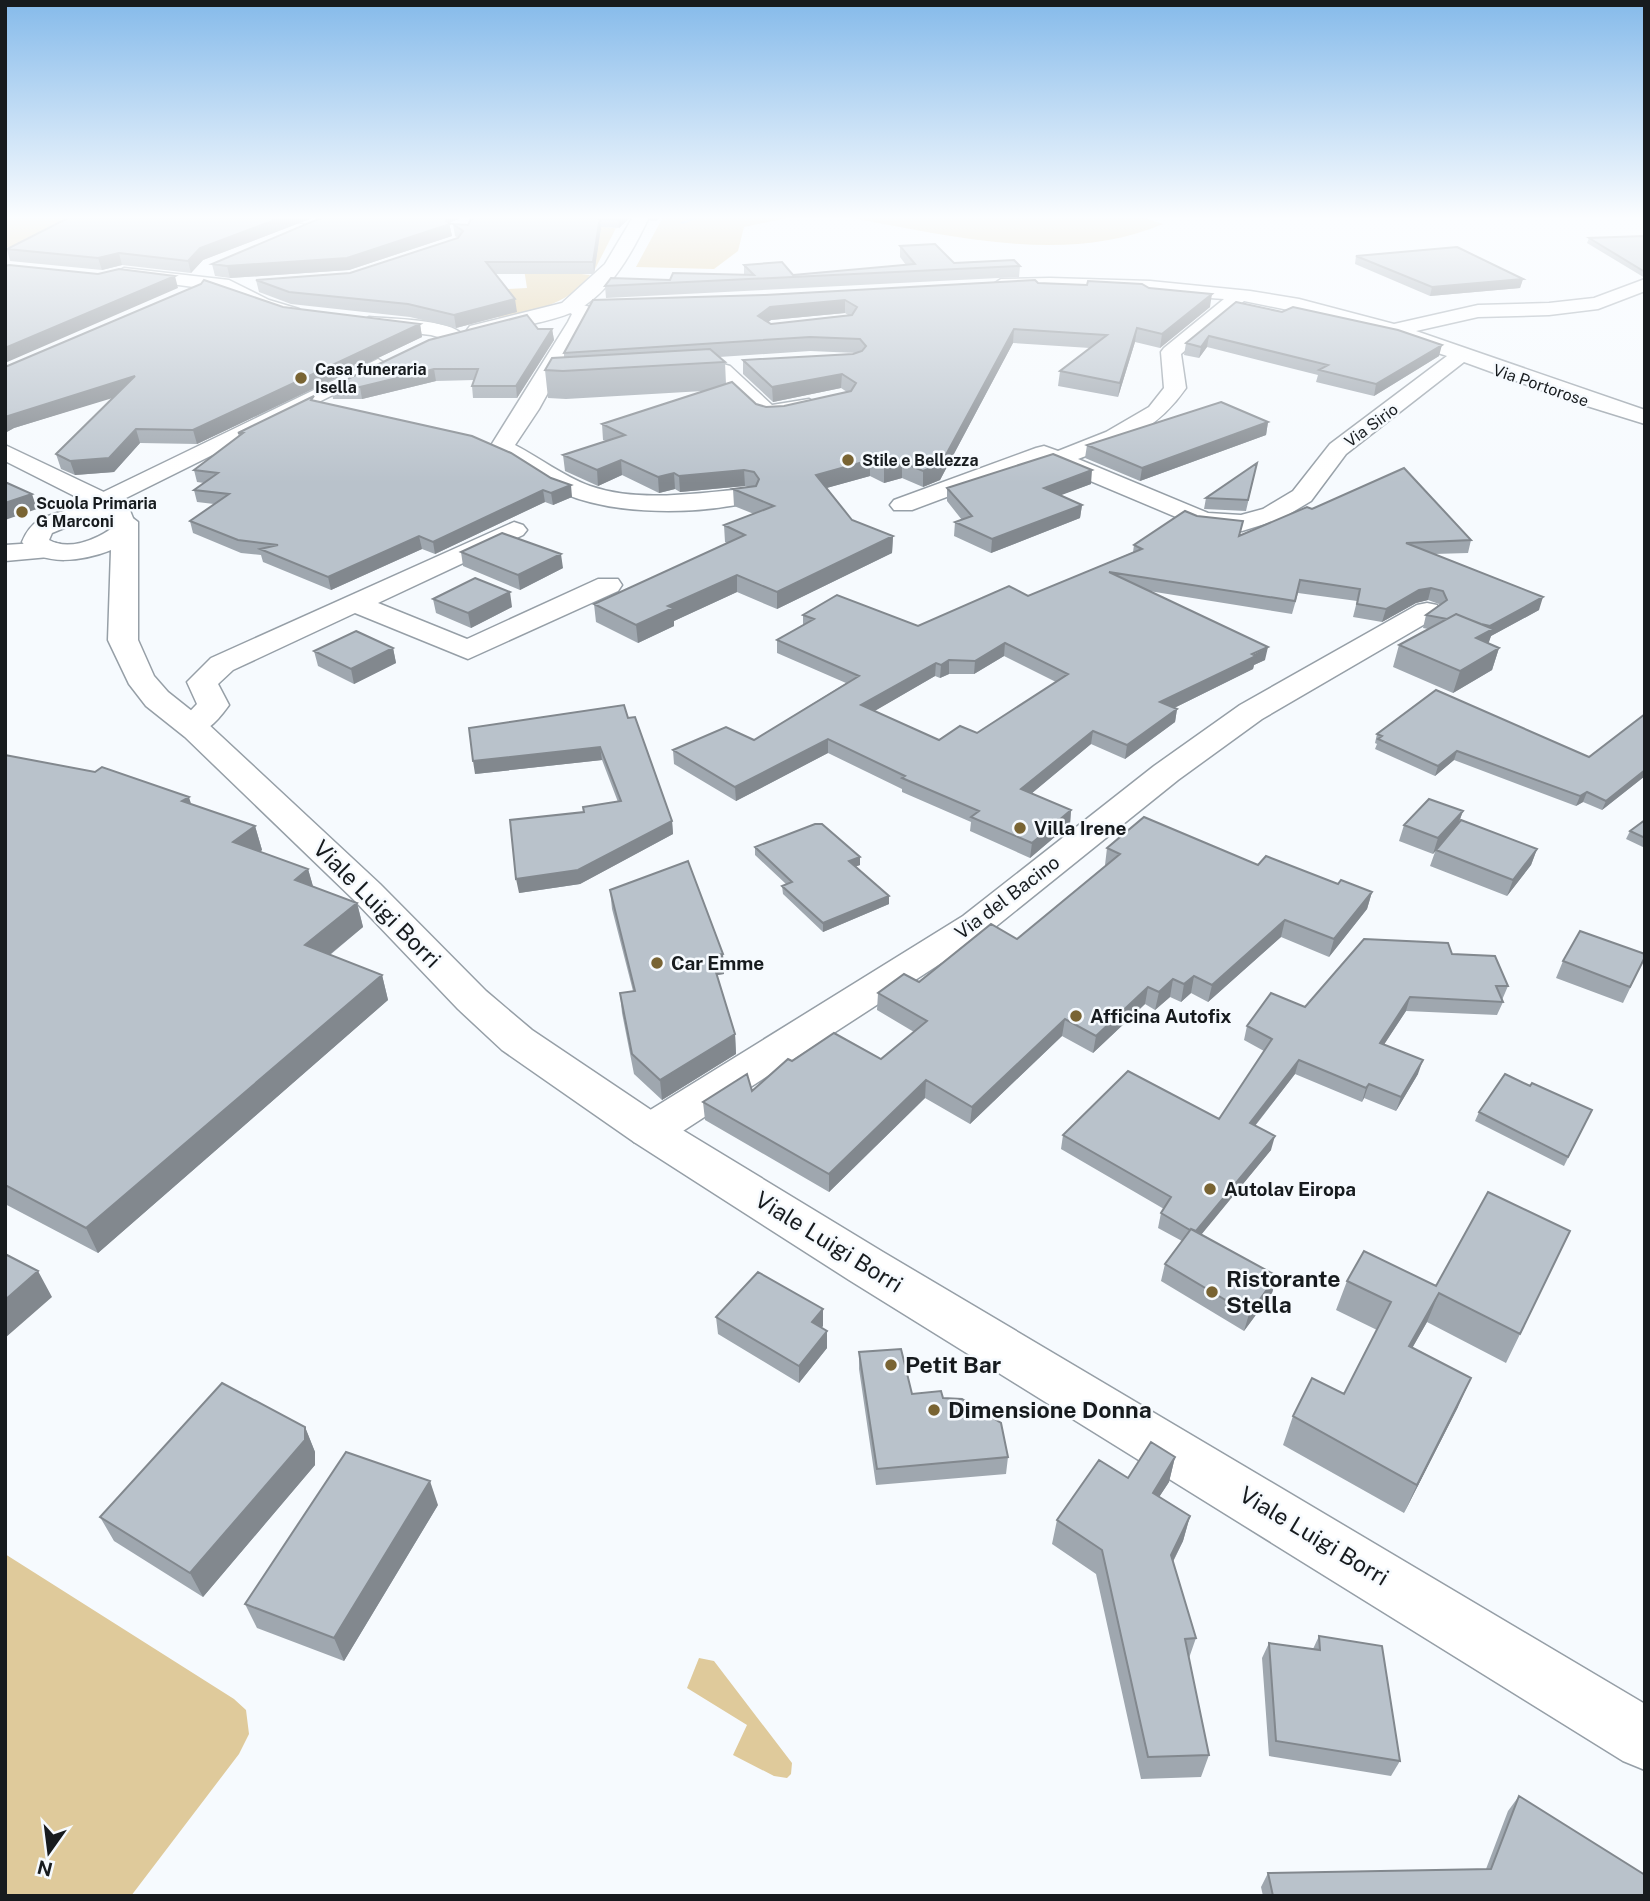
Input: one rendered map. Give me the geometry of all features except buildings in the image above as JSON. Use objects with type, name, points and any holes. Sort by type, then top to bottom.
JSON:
[{"type":"street","points":[[270,306],[312,315]]},
{"type":"street","points":[[415,348],[453,335],[578,306]]},
{"type":"street","points":[[585,306],[528,409],[508,433],[502,447],[580,491],[611,500],[645,504],[745,496]]},
{"type":"street","name":"Via Sirio","points":[[1057,458],[1114,437],[1157,412],[1175,388],[1171,352],[1226,306]]},
{"type":"street","name":"Via Portorose","points":[[1283,306],[1394,330],[1459,356],[1600,405],[1645,417]]},
{"type":"street","points":[[1394,330],[1478,311],[1576,306]]},
{"type":"street","points":[[348,321],[433,329],[453,335]]},
{"type":"street","name":"Via Sirio","points":[[903,505],[1044,453],[1204,520],[1242,523],[1272,514],[1301,496],[1338,449],[1459,356]]},
{"type":"street","points":[[5,553],[56,533],[102,498],[394,358]]},
{"type":"street","points":[[657,371],[740,365]]},
{"type":"street","points":[[713,367],[723,370],[766,412],[784,412],[828,401]]},
{"type":"street","points":[[545,377],[573,376]]},
{"type":"street","points":[[5,452],[102,498],[118,508],[124,525]]},
{"type":"street","points":[[5,536],[56,533],[101,545],[124,525],[153,485],[182,459]]},
{"type":"street","points":[[5,469],[70,503],[56,533]]},
{"type":"street","name":"Viale Luigi Borri","points":[[124,525],[123,640],[140,678],[157,699],[192,726],[367,892],[508,1032],[650,1131],[1645,1739]]},
{"type":"street","points":[[192,726],[213,705],[202,682],[205,676],[222,664],[513,530]]},
{"type":"street","name":"Viale Luigi Borri","points":[[56,533],[97,577],[122,621]]},
{"type":"street","points":[[355,603],[468,650],[608,584]]},
{"type":"street","name":"Via del Bacino","points":[[650,1131],[976,923],[1166,773],[1251,712],[1427,611]]},
{"type":"shaded area","points":[[494,306],[548,306],[524,313],[499,318]]},
{"type":"shaded area","points":[[5,1554],[234,1699],[246,1710],[249,1734],[239,1754],[131,1896],[5,1896]]},
{"type":"shaded area","points":[[699,1658],[714,1661],[792,1763],[791,1774],[787,1778],[774,1776],[733,1755],[747,1725],[687,1688]]},
{"type":"place","name":"Casa funeraria Isella","points":[[301,378]]},
{"type":"place","name":"Stile e Bellezza","points":[[848,460]]},
{"type":"place","name":"Scuola Primaria G Marconi","points":[[22,512]]},
{"type":"place","name":"Villa Irene","points":[[1020,828]]},
{"type":"place","name":"Car Emme","points":[[657,963]]},
{"type":"place","name":"Afficina Autofix","points":[[1076,1016]]},
{"type":"place","name":"Autolav Eiropa","points":[[1210,1189]]},
{"type":"place","name":"Ristorante Stella","points":[[1212,1292]]},
{"type":"place","name":"Petit Bar","points":[[891,1365]]},
{"type":"place","name":"Dimensione Donna","points":[[934,1410]]}]
